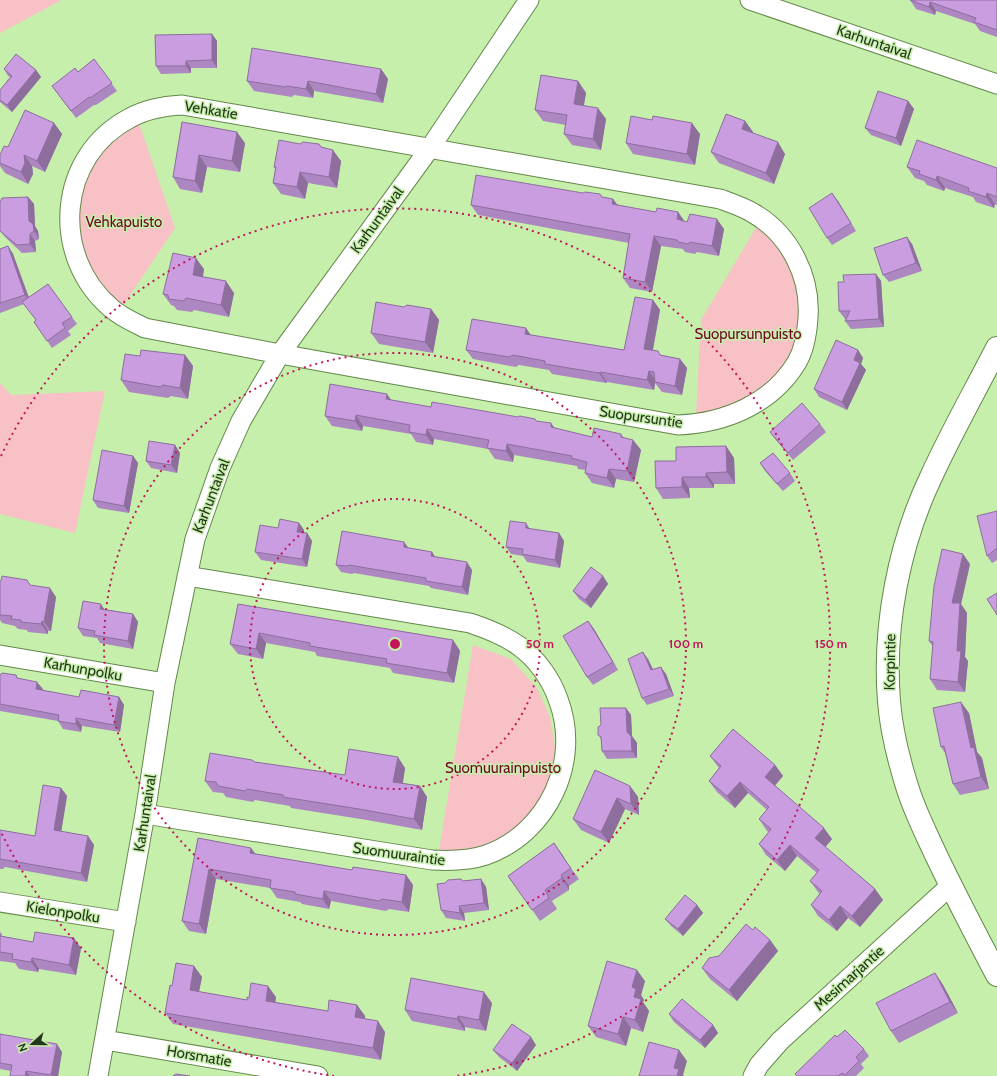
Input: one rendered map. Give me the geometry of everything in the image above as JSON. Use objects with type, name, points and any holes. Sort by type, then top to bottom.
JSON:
[{"type":"street","name":"Karhuntaival","points":[[98,1076],[145,814],[165,683],[195,539],[220,468],[241,421],[280,354],[430,148],[529,0]]},
{"type":"street","name":"Karhuntaival","points":[[750,0],[997,84]]},
{"type":"street","name":"Vehkatie","points":[[280,354],[145,328],[127,320],[111,309],[97,295],[86,280],[77,263],[69,225],[73,188],[89,155],[100,140],[129,118],[164,106],[182,104],[430,148]]},
{"type":"street","name":"Suopursuntie","points":[[280,354],[678,425],[697,424],[734,415],[752,406],[775,390],[797,362],[804,345],[808,326],[809,308],[801,271],[793,254],[782,238],[769,225],[754,214],[737,205],[720,199],[430,148]]},
{"type":"street","name":"Korpintie","points":[[997,348],[930,478],[909,533],[898,573],[888,659],[889,701],[896,744],[906,784],[920,822],[950,886],[997,975]]},
{"type":"street","name":"Suomuuraintie","points":[[145,814],[432,860],[450,861],[468,859],[486,855],[502,848],[518,838],[531,826],[553,797],[565,762],[566,726],[562,707],[546,674],[534,659],[520,647],[504,636],[488,628],[187,576]]},
{"type":"street","name":"Karhunpolku","points":[[0,655],[165,683]]},
{"type":"street","name":"Mesimarjantie","points":[[753,1076],[759,1065],[780,1041],[950,886]]},
{"type":"street","name":"Kielonpolku","points":[[0,902],[126,922]]},
{"type":"street","name":"Horsmatie","points":[[105,1040],[318,1076]]},
{"type":"green space","points":[[0,0],[62,0],[0,33]]},
{"type":"green space","name":"Vehkapuisto","points":[[139,123],[175,228],[123,306],[104,290],[85,259],[78,225],[82,190],[96,160],[107,146],[119,135]]},
{"type":"green space","name":"Suopursunpuisto","points":[[757,226],[774,242],[787,261],[795,281],[799,303],[799,325],[793,347],[783,366],[768,384],[752,396],[734,404],[696,415],[701,320]]},
{"type":"green space","points":[[0,383],[11,395],[105,391],[75,533],[0,514]]},
{"type":"green space","name":"Suomuurainpuisto","points":[[473,645],[511,659],[537,688],[550,717],[555,748],[550,780],[539,808],[517,829],[491,844],[466,850],[439,850]]},
{"type":"building","points":[[910,0],[997,0],[997,30],[974,22],[976,18],[930,2],[929,7]]},
{"type":"building","points":[[212,34],[212,60],[186,61],[186,66],[156,66],[155,35]]},
{"type":"building","points":[[252,48],[381,69],[376,94],[308,81],[306,89],[247,81]]},
{"type":"building","points":[[16,54],[36,70],[7,105],[0,100],[0,90],[12,76],[4,69]]},
{"type":"building","points":[[94,59],[112,83],[90,98],[89,97],[71,111],[52,86],[75,68],[78,72]]},
{"type":"building","points":[[541,75],[578,81],[574,104],[598,108],[593,139],[564,134],[567,115],[535,110]]},
{"type":"building","points":[[878,91],[908,101],[896,138],[865,128]]},
{"type":"building","points":[[25,110],[54,123],[37,161],[24,155],[25,163],[21,172],[0,163],[0,155],[4,146],[8,147]]},
{"type":"building","points":[[726,114],[745,121],[742,129],[778,142],[766,173],[711,152]]},
{"type":"building","points":[[631,116],[652,120],[653,116],[692,123],[687,154],[626,143]]},
{"type":"building","points":[[182,122],[237,132],[232,161],[199,155],[195,181],[173,177]]},
{"type":"building","points":[[279,140],[300,144],[303,142],[319,144],[321,147],[333,150],[329,177],[300,172],[297,187],[273,183],[276,167],[274,167]]},
{"type":"building","points":[[917,140],[997,168],[997,197],[987,193],[986,197],[968,191],[969,188],[937,176],[936,180],[919,174],[920,171],[907,167]]},
{"type":"building","points":[[476,175],[583,193],[600,194],[602,197],[613,199],[612,204],[656,212],[657,208],[678,212],[677,219],[687,222],[690,214],[717,219],[712,246],[690,242],[688,244],[678,242],[677,240],[654,236],[645,282],[623,278],[630,234],[471,205]]},
{"type":"building","points":[[832,193],[851,223],[827,238],[809,208]]},
{"type":"building","points":[[28,197],[29,221],[33,224],[34,231],[30,234],[30,244],[17,245],[0,231],[0,202],[2,198]]},
{"type":"building","points":[[907,237],[916,263],[883,275],[874,248]]},
{"type":"building","points":[[8,246],[25,295],[0,303],[0,249]]},
{"type":"building","points":[[173,253],[196,258],[193,275],[226,281],[221,305],[186,298],[184,301],[169,299],[168,295],[163,294]]},
{"type":"building","points":[[876,274],[879,319],[845,321],[850,311],[839,311],[838,282],[844,282],[843,275]]},
{"type":"building","points":[[48,284],[72,317],[62,323],[65,328],[47,341],[34,322],[36,320],[22,302]]},
{"type":"building","points":[[635,297],[653,300],[644,349],[658,351],[660,355],[680,359],[675,386],[655,382],[654,372],[649,371],[647,380],[545,364],[545,361],[513,355],[509,357],[466,350],[472,319],[526,328],[525,334],[624,350]]},
{"type":"building","points":[[376,302],[404,307],[407,305],[431,309],[425,342],[371,333]]},
{"type":"building","points":[[836,340],[858,350],[854,360],[860,363],[842,402],[814,389]]},
{"type":"building","points":[[141,350],[185,355],[180,388],[163,385],[160,387],[121,380],[125,354],[140,356]]},
{"type":"building","points":[[330,384],[387,394],[386,399],[431,407],[432,402],[535,419],[536,421],[551,423],[551,427],[592,437],[594,428],[621,434],[621,437],[633,440],[627,471],[609,469],[607,478],[585,473],[587,462],[571,458],[572,456],[507,444],[506,451],[487,448],[489,440],[427,429],[426,435],[409,432],[410,425],[356,415],[355,421],[325,416]]},
{"type":"building","points":[[802,403],[820,424],[788,453],[770,432]]},
{"type":"building","points":[[149,441],[175,445],[171,465],[146,461]]},
{"type":"building","points":[[726,446],[727,472],[706,473],[706,477],[682,477],[682,487],[656,488],[655,461],[676,461],[676,447]]},
{"type":"building","points":[[102,450],[133,456],[124,506],[93,500]]},
{"type":"building","points":[[773,453],[790,473],[777,484],[760,463]]},
{"type":"building","points":[[997,511],[997,548],[987,556],[977,516]]},
{"type":"building","points":[[280,519],[299,523],[297,532],[307,533],[302,559],[255,552],[260,525],[278,528]]},
{"type":"building","points":[[510,521],[526,523],[526,528],[559,533],[555,560],[522,554],[523,549],[506,547]]},
{"type":"building","points":[[342,531],[404,542],[404,547],[432,552],[431,556],[467,562],[462,587],[426,581],[426,578],[349,565],[336,565]]},
{"type":"building","points":[[942,549],[963,554],[952,603],[960,603],[957,651],[961,651],[958,682],[930,679],[933,642],[929,641],[934,586]]},
{"type":"building","points":[[591,567],[603,576],[585,600],[573,591]]},
{"type":"building","points":[[2,576],[27,580],[30,585],[50,588],[44,622],[42,621],[41,624],[21,622],[21,620],[11,619],[12,616],[0,615],[0,581]]},
{"type":"building","points":[[997,593],[997,615],[987,599]]},
{"type":"building","points":[[83,601],[101,604],[100,609],[133,614],[128,641],[94,635],[95,631],[78,628]]},
{"type":"building","points":[[238,604],[453,640],[447,673],[386,663],[387,659],[310,646],[310,643],[259,633],[256,649],[230,644]]},
{"type":"building","points":[[588,621],[613,662],[587,677],[563,636]]},
{"type":"building","points":[[643,652],[651,670],[661,667],[669,689],[642,698],[628,659]]},
{"type":"building","points":[[2,673],[16,675],[17,678],[37,682],[36,689],[79,697],[81,690],[119,697],[114,725],[76,718],[76,724],[58,721],[59,715],[0,704],[0,675]]},
{"type":"building","points":[[961,702],[971,748],[974,747],[981,777],[953,784],[944,746],[941,747],[933,708]]},
{"type":"building","points":[[600,708],[626,708],[627,732],[631,736],[632,751],[602,751],[601,737],[598,735],[598,727],[601,725]]},
{"type":"building","points":[[733,729],[775,765],[765,777],[824,828],[815,838],[875,889],[852,916],[840,906],[829,920],[811,905],[822,891],[810,881],[819,870],[790,845],[777,860],[759,844],[771,829],[759,819],[769,807],[740,782],[727,796],[709,781],[721,766],[710,756]]},
{"type":"building","points":[[349,749],[398,757],[393,782],[420,786],[414,819],[283,797],[283,795],[247,789],[245,791],[218,786],[216,782],[205,781],[210,753],[252,760],[255,762],[345,775]]},
{"type":"building","points":[[595,770],[630,786],[631,804],[617,798],[601,832],[573,819]]},
{"type":"building","points":[[43,785],[61,788],[54,830],[88,836],[81,873],[0,859],[0,830],[35,836]]},
{"type":"building","points":[[198,838],[251,848],[250,853],[352,870],[353,867],[406,875],[402,902],[382,899],[379,901],[324,891],[323,899],[270,888],[271,880],[209,869],[199,924],[182,921]]},
{"type":"building","points":[[554,843],[571,868],[561,875],[562,878],[545,890],[549,898],[532,910],[508,876]]},
{"type":"building","points":[[461,879],[463,881],[481,879],[484,903],[459,906],[460,913],[441,910],[437,884],[445,883],[448,880]]},
{"type":"building","points":[[685,895],[697,905],[678,929],[665,919]]},
{"type":"building","points":[[746,924],[753,930],[755,927],[770,940],[729,990],[702,968],[709,958],[719,956]]},
{"type":"building","points":[[35,932],[74,938],[69,965],[32,958],[31,962],[12,959],[13,954],[0,952],[0,936],[33,942]]},
{"type":"building","points":[[607,961],[637,970],[632,987],[636,989],[634,997],[641,999],[635,1020],[623,1017],[618,1034],[588,1026]]},
{"type":"building","points":[[176,963],[194,966],[190,990],[247,1000],[247,997],[249,998],[251,983],[268,986],[266,1001],[328,1011],[329,1000],[357,1005],[355,1017],[378,1021],[373,1048],[165,1013]]},
{"type":"building","points":[[935,973],[950,1002],[891,1031],[876,1003]]},
{"type":"building","points":[[411,978],[484,992],[479,1020],[458,1016],[457,1019],[405,1010]]},
{"type":"building","points":[[682,999],[713,1025],[700,1040],[669,1014]]},
{"type":"building","points":[[512,1024],[531,1037],[512,1063],[493,1050]]},
{"type":"building","points":[[845,1030],[864,1049],[856,1057],[859,1061],[845,1075],[842,1073],[838,1076],[797,1076],[795,1074],[835,1035],[837,1037]]},
{"type":"building","points":[[0,1034],[57,1044],[51,1075],[26,1071],[25,1076],[10,1076],[12,1065],[0,1063]]},
{"type":"building","points":[[649,1042],[679,1050],[674,1068],[679,1069],[677,1076],[639,1076]]},
{"type":"building","points":[[176,1074],[190,1076],[173,1076]]}]
